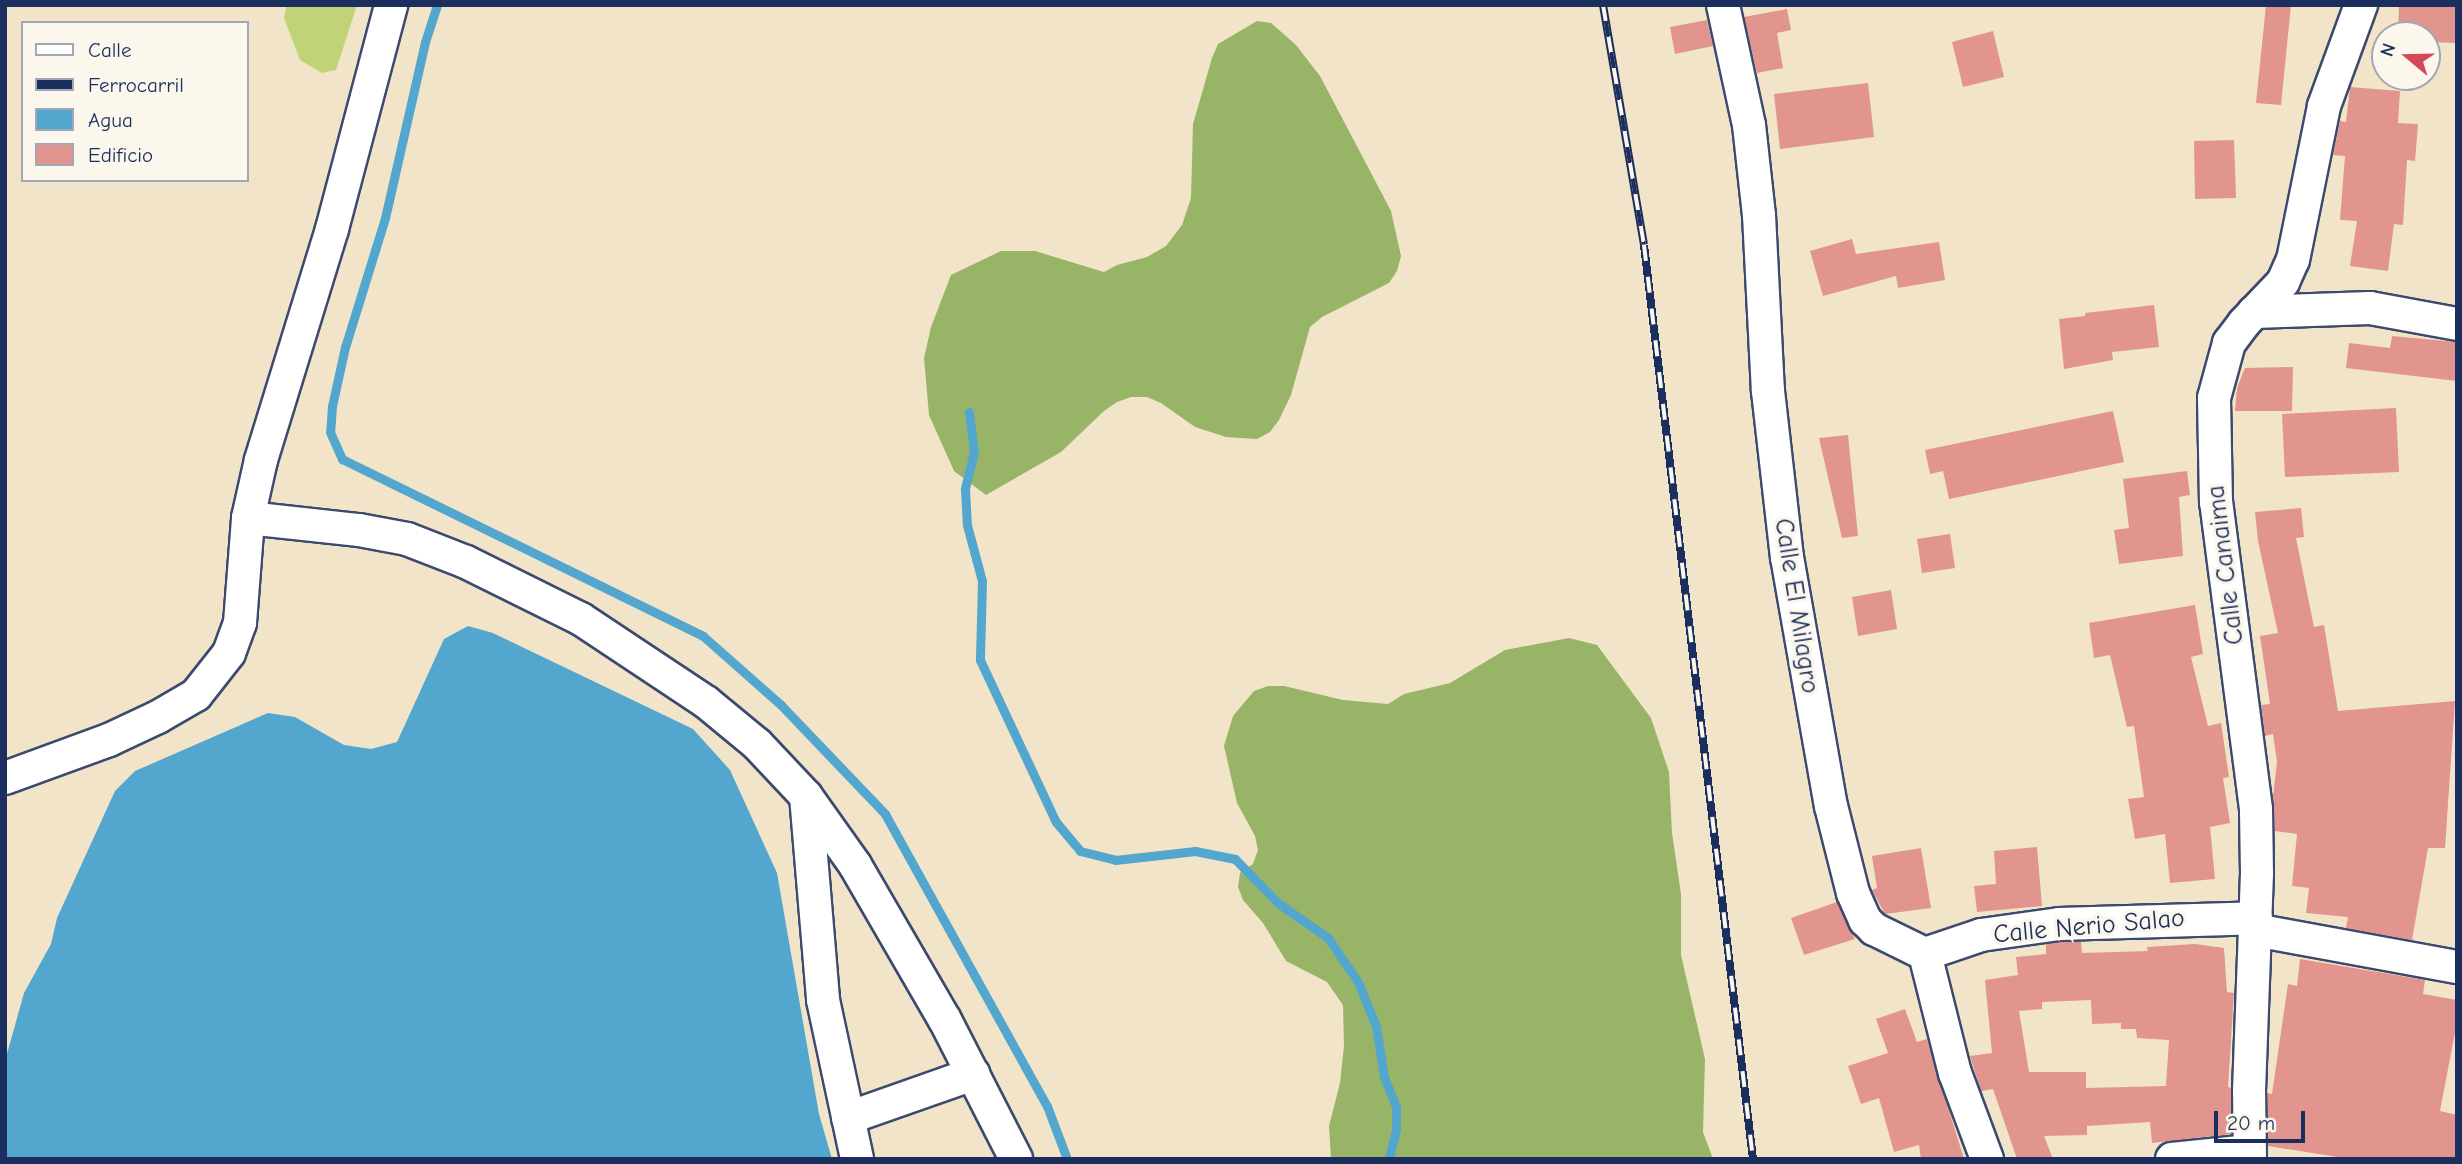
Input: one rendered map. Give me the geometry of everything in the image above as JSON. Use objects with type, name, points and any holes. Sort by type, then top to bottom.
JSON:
[{"type":"street","points":[[5,778],[109,740],[196,695],[229,653],[240,623],[248,518],[284,380],[332,229],[391,5]]},
{"type":"street","name":"Calle El Milagro","points":[[1723,5],[1750,138],[1763,270],[1768,391],[1787,557],[1831,806],[1853,893],[1865,920],[1874,929],[1925,954]]},
{"type":"street","name":"Calle Canaima","points":[[2250,1155],[2256,809],[2217,503],[2214,398],[2219,371],[2229,343],[2283,282],[2293,260],[2324,106],[2361,5]]},
{"type":"street","points":[[2255,312],[2370,308],[2457,324]]},
{"type":"street","points":[[248,518],[346,528],[407,539],[518,586],[581,619],[706,702],[757,744],[806,796],[855,865],[945,1020],[1016,1159]]},
{"type":"street","points":[[806,796],[822,1000],[857,1159]]},
{"type":"street","name":"Calle Nerio Salao","points":[[1925,954],[1981,935],[2059,924],[2256,924],[2457,967]]},
{"type":"street","points":[[1925,954],[1955,1073],[1987,1159]]},
{"type":"street","points":[[848,1118],[973,1074]]},
{"type":"street","points":[[2172,1159],[2250,1155]]},
{"type":"green space","points":[[287,5],[357,5],[336,70],[322,73],[300,60],[284,18]]},
{"type":"green space","points":[[1257,21],[1271,23],[1296,45],[1320,76],[1391,211],[1401,256],[1397,271],[1389,283],[1322,317],[1310,327],[1291,395],[1270,432],[1257,439],[1226,437],[1195,427],[1161,403],[1147,397],[1131,397],[1104,411],[1061,452],[986,495],[954,471],[929,415],[924,358],[931,327],[951,275],[1001,251],[1035,251],[1104,272],[1117,265],[1147,257],[1166,246],[1182,225],[1191,198],[1193,124],[1212,58],[1218,44]]},
{"type":"green space","points":[[1569,638],[1597,645],[1651,718],[1669,772],[1672,833],[1681,894],[1681,955],[1705,1059],[1703,1132],[1713,1159],[1331,1159],[1329,1126],[1340,1083],[1344,1046],[1343,1005],[1327,982],[1286,961],[1263,923],[1243,900],[1238,887],[1240,873],[1253,864],[1258,850],[1255,836],[1237,803],[1224,746],[1233,716],[1254,691],[1268,686],[1284,686],[1343,700],[1388,704],[1404,694],[1450,683],[1505,650]]},
{"type":"water","points":[[468,626],[493,633],[693,729],[730,770],[777,873],[819,1114],[832,1159],[5,1159],[5,1061],[24,993],[51,944],[57,918],[115,791],[135,771],[268,713],[295,717],[344,745],[371,749],[397,742],[444,639]]},
{"type":"building","points":[[2266,5],[2291,5],[2281,105],[2256,103]]},
{"type":"building","points":[[2399,5],[2457,5],[2457,43],[2441,42],[2441,21],[2398,21]]},
{"type":"building","points":[[1787,9],[1791,30],[1777,33],[1783,68],[1757,73],[1744,17]]},
{"type":"building","points":[[1707,20],[1713,46],[1675,54],[1670,27]]},
{"type":"building","points":[[1993,31],[2004,77],[1963,87],[1952,42]]},
{"type":"building","points":[[1868,83],[1874,137],[1780,149],[1774,94]]},
{"type":"building","points":[[2350,87],[2371,89],[2371,91],[2400,91],[2398,123],[2418,124],[2415,161],[2407,160],[2403,225],[2394,224],[2388,271],[2350,266],[2357,221],[2340,220],[2345,156],[2333,155],[2340,121],[2346,122]]},
{"type":"building","points":[[2234,140],[2236,198],[2195,199],[2194,141]]},
{"type":"building","points":[[1852,239],[1856,254],[1939,242],[1945,280],[1898,288],[1896,276],[1823,296],[1810,251]]},
{"type":"building","points":[[2154,305],[2159,347],[2112,352],[2113,360],[2064,369],[2059,319],[2085,316],[2085,313]]},
{"type":"building","points":[[2392,336],[2457,342],[2457,381],[2346,368],[2349,343],[2390,348]]},
{"type":"building","points":[[2293,367],[2292,411],[2235,411],[2237,388],[2245,368]]},
{"type":"building","points":[[2396,408],[2399,472],[2285,477],[2282,414]]},
{"type":"building","points":[[2113,411],[2124,462],[1949,499],[1943,471],[1930,474],[1925,450]]},
{"type":"building","points":[[1848,435],[1858,536],[1842,538],[1819,438]]},
{"type":"building","points":[[2187,471],[2190,495],[2179,497],[2183,556],[2119,564],[2114,530],[2129,528],[2123,479]]},
{"type":"building","points":[[2301,508],[2304,537],[2296,538],[2314,627],[2324,625],[2338,711],[2455,701],[2445,848],[2428,848],[2412,940],[2346,928],[2348,917],[2306,913],[2309,888],[2292,886],[2297,834],[2275,831],[2273,796],[2277,762],[2273,734],[2265,736],[2261,705],[2270,704],[2260,636],[2278,633],[2258,541],[2255,512]]},
{"type":"building","points":[[1950,534],[1955,568],[1922,573],[1917,539]]},
{"type":"building","points":[[1891,590],[1897,629],[1858,636],[1852,597]]},
{"type":"building","points":[[2195,605],[2203,654],[2191,657],[2208,726],[2221,723],[2229,777],[2223,778],[2230,823],[2210,827],[2215,879],[2170,883],[2165,834],[2135,839],[2128,799],[2144,797],[2134,726],[2127,727],[2110,655],[2094,658],[2089,623]]},
{"type":"building","points":[[2037,847],[2042,906],[1977,912],[1974,886],[1996,884],[1994,851]]},
{"type":"building","points":[[1921,848],[1931,908],[1885,914],[1872,890],[1877,888],[1872,856]]},
{"type":"building","points":[[1837,902],[1855,939],[1804,955],[1791,918]]},
{"type":"building","points":[[2081,942],[2082,953],[2148,951],[2147,947],[2195,944],[2224,948],[2227,992],[2234,993],[2228,1087],[2231,1088],[2231,1134],[2152,1143],[2150,1122],[2087,1126],[2087,1135],[2044,1136],[2053,1159],[2017,1159],[1993,1089],[1981,1091],[1970,1056],[1992,1053],[1985,980],[2018,975],[2016,957],[2046,954],[2046,944]],"holes":[[[2091,1000],[2092,1024],[2121,1023],[2121,1029],[2136,1029],[2137,1038],[2169,1040],[2166,1086],[2086,1088],[2086,1072],[2029,1072],[2019,1011],[2042,1009],[2042,1002]]]},
{"type":"building","points":[[2300,959],[2425,980],[2423,994],[2457,1000],[2457,1022],[2440,1111],[2457,1115],[2457,1159],[2350,1159],[2268,1146],[2267,1093],[2272,1094],[2288,984],[2297,986]]},
{"type":"building","points":[[1905,1009],[1917,1042],[1927,1039],[1964,1159],[1921,1159],[1919,1145],[1894,1152],[1879,1098],[1861,1104],[1848,1066],[1888,1053],[1876,1019]]},
{"type":"waterway","points":[[437,5],[425,42],[385,218],[345,347],[332,406],[330,432],[342,459],[703,636],[781,705],[885,814],[1047,1106],[1067,1159]]},
{"type":"waterway","points":[[969,412],[974,452],[965,489],[967,525],[982,581],[980,660],[1056,822],[1080,851],[1115,860],[1195,851],[1235,859],[1278,903],[1328,938],[1358,982],[1376,1026],[1384,1077],[1396,1107],[1396,1130],[1389,1159]]},
{"type":"railway","points":[[1603,5],[1644,245],[1753,1159]]}]
